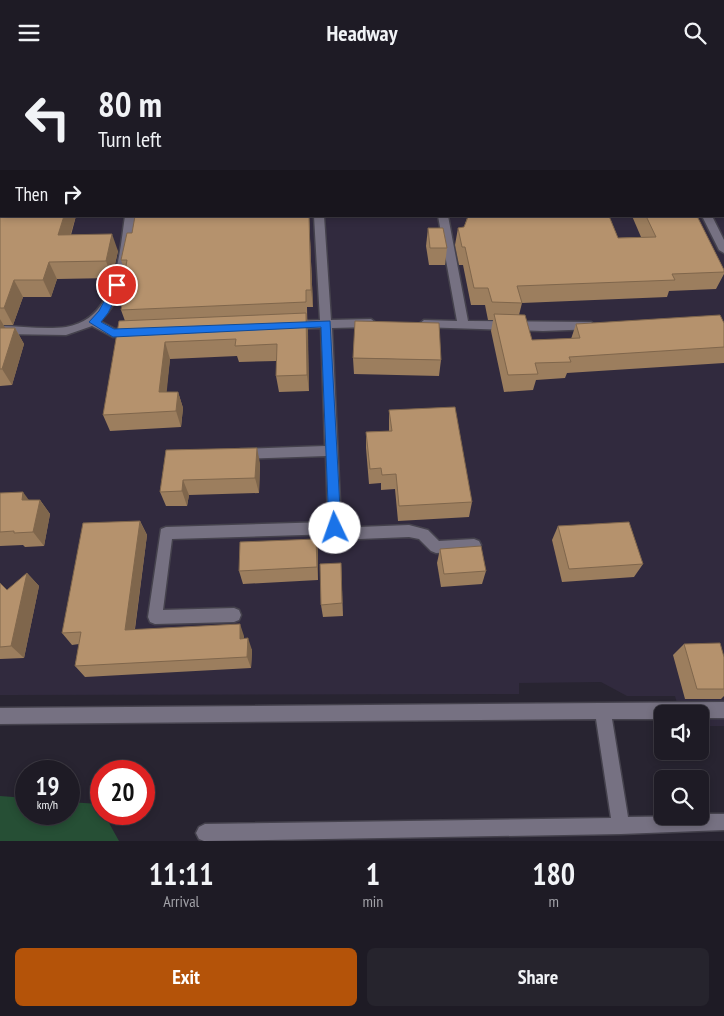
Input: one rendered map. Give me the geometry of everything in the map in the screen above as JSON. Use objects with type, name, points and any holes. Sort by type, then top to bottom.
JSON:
[{"type":"street","points":[[0,330],[66,331],[82,328],[94,322],[103,313],[117,285],[130,217]]},
{"type":"street","points":[[319,217],[326,323],[335,528]]},
{"type":"street","points":[[443,217],[464,325]]},
{"type":"street","points":[[708,217],[724,250]]},
{"type":"street","points":[[94,322],[113,333],[142,332]]},
{"type":"street","points":[[278,326],[326,323],[387,323]]},
{"type":"street","points":[[415,324],[544,327],[602,325]]},
{"type":"street","points":[[227,455],[331,451]]},
{"type":"street","points":[[234,615],[155,617],[166,533],[335,528],[359,533],[409,531],[422,534],[436,547],[474,545]]},
{"type":"street","points":[[0,716],[724,710]]},
{"type":"street","points":[[603,712],[621,826]]},
{"type":"street","points":[[206,833],[435,835],[724,822]]},
{"type":"shaded area","points":[[0,217],[724,217],[724,726],[709,726],[709,705],[678,705],[675,696],[627,696],[601,682],[519,683],[519,694],[0,695]]},
{"type":"green space","points":[[0,796],[15,797],[15,825],[80,825],[80,803],[90,803],[90,825],[110,825],[119,841],[0,841]]},
{"type":"building","points":[[0,217],[64,217],[58,235],[112,234],[106,261],[49,262],[43,280],[14,280],[4,308],[0,308]]},
{"type":"building","points":[[135,217],[309,217],[311,290],[306,290],[306,302],[121,310],[123,299],[120,299],[127,260],[121,260],[127,233],[132,233]]},
{"type":"building","points":[[468,217],[609,217],[618,238],[656,237],[646,217],[698,217],[724,272],[672,274],[675,280],[517,286],[522,303],[492,302],[488,288],[474,288],[465,247],[462,247],[458,228],[464,227]]},
{"type":"building","points":[[428,228],[443,228],[447,248],[430,248]]},
{"type":"building","points":[[306,313],[307,375],[276,376],[277,344],[235,346],[236,339],[165,342],[159,392],[178,392],[176,411],[103,415],[119,321]]},
{"type":"building","points":[[494,314],[525,315],[532,340],[580,338],[576,324],[720,315],[724,323],[724,347],[569,357],[571,362],[535,363],[538,374],[508,375]]},
{"type":"building","points":[[355,321],[439,323],[441,360],[353,358]]},
{"type":"building","points":[[0,328],[15,328],[2,369],[0,369]]},
{"type":"building","points":[[455,407],[472,502],[399,506],[396,474],[382,475],[381,468],[370,469],[366,432],[392,431],[389,410]]},
{"type":"building","points":[[257,448],[255,478],[183,480],[182,491],[160,492],[166,450]]},
{"type":"building","points":[[23,492],[22,500],[40,500],[33,532],[0,532],[0,493]]},
{"type":"building","points":[[140,521],[125,630],[240,624],[240,639],[248,638],[247,657],[75,666],[81,632],[62,633],[83,523]]},
{"type":"building","points":[[629,522],[643,564],[569,569],[558,526]]},
{"type":"building","points":[[316,539],[317,567],[239,571],[240,542]]},
{"type":"building","points":[[481,546],[486,571],[444,574],[440,549]]},
{"type":"building","points":[[341,563],[342,603],[321,605],[320,564]]},
{"type":"building","points":[[27,573],[11,646],[0,647],[0,583],[7,590]]},
{"type":"building","points":[[720,643],[724,657],[724,689],[697,689],[684,644]]},
{"type":"route","points":[[117,285],[103,313],[94,322],[113,333],[326,323],[335,528]]}]
